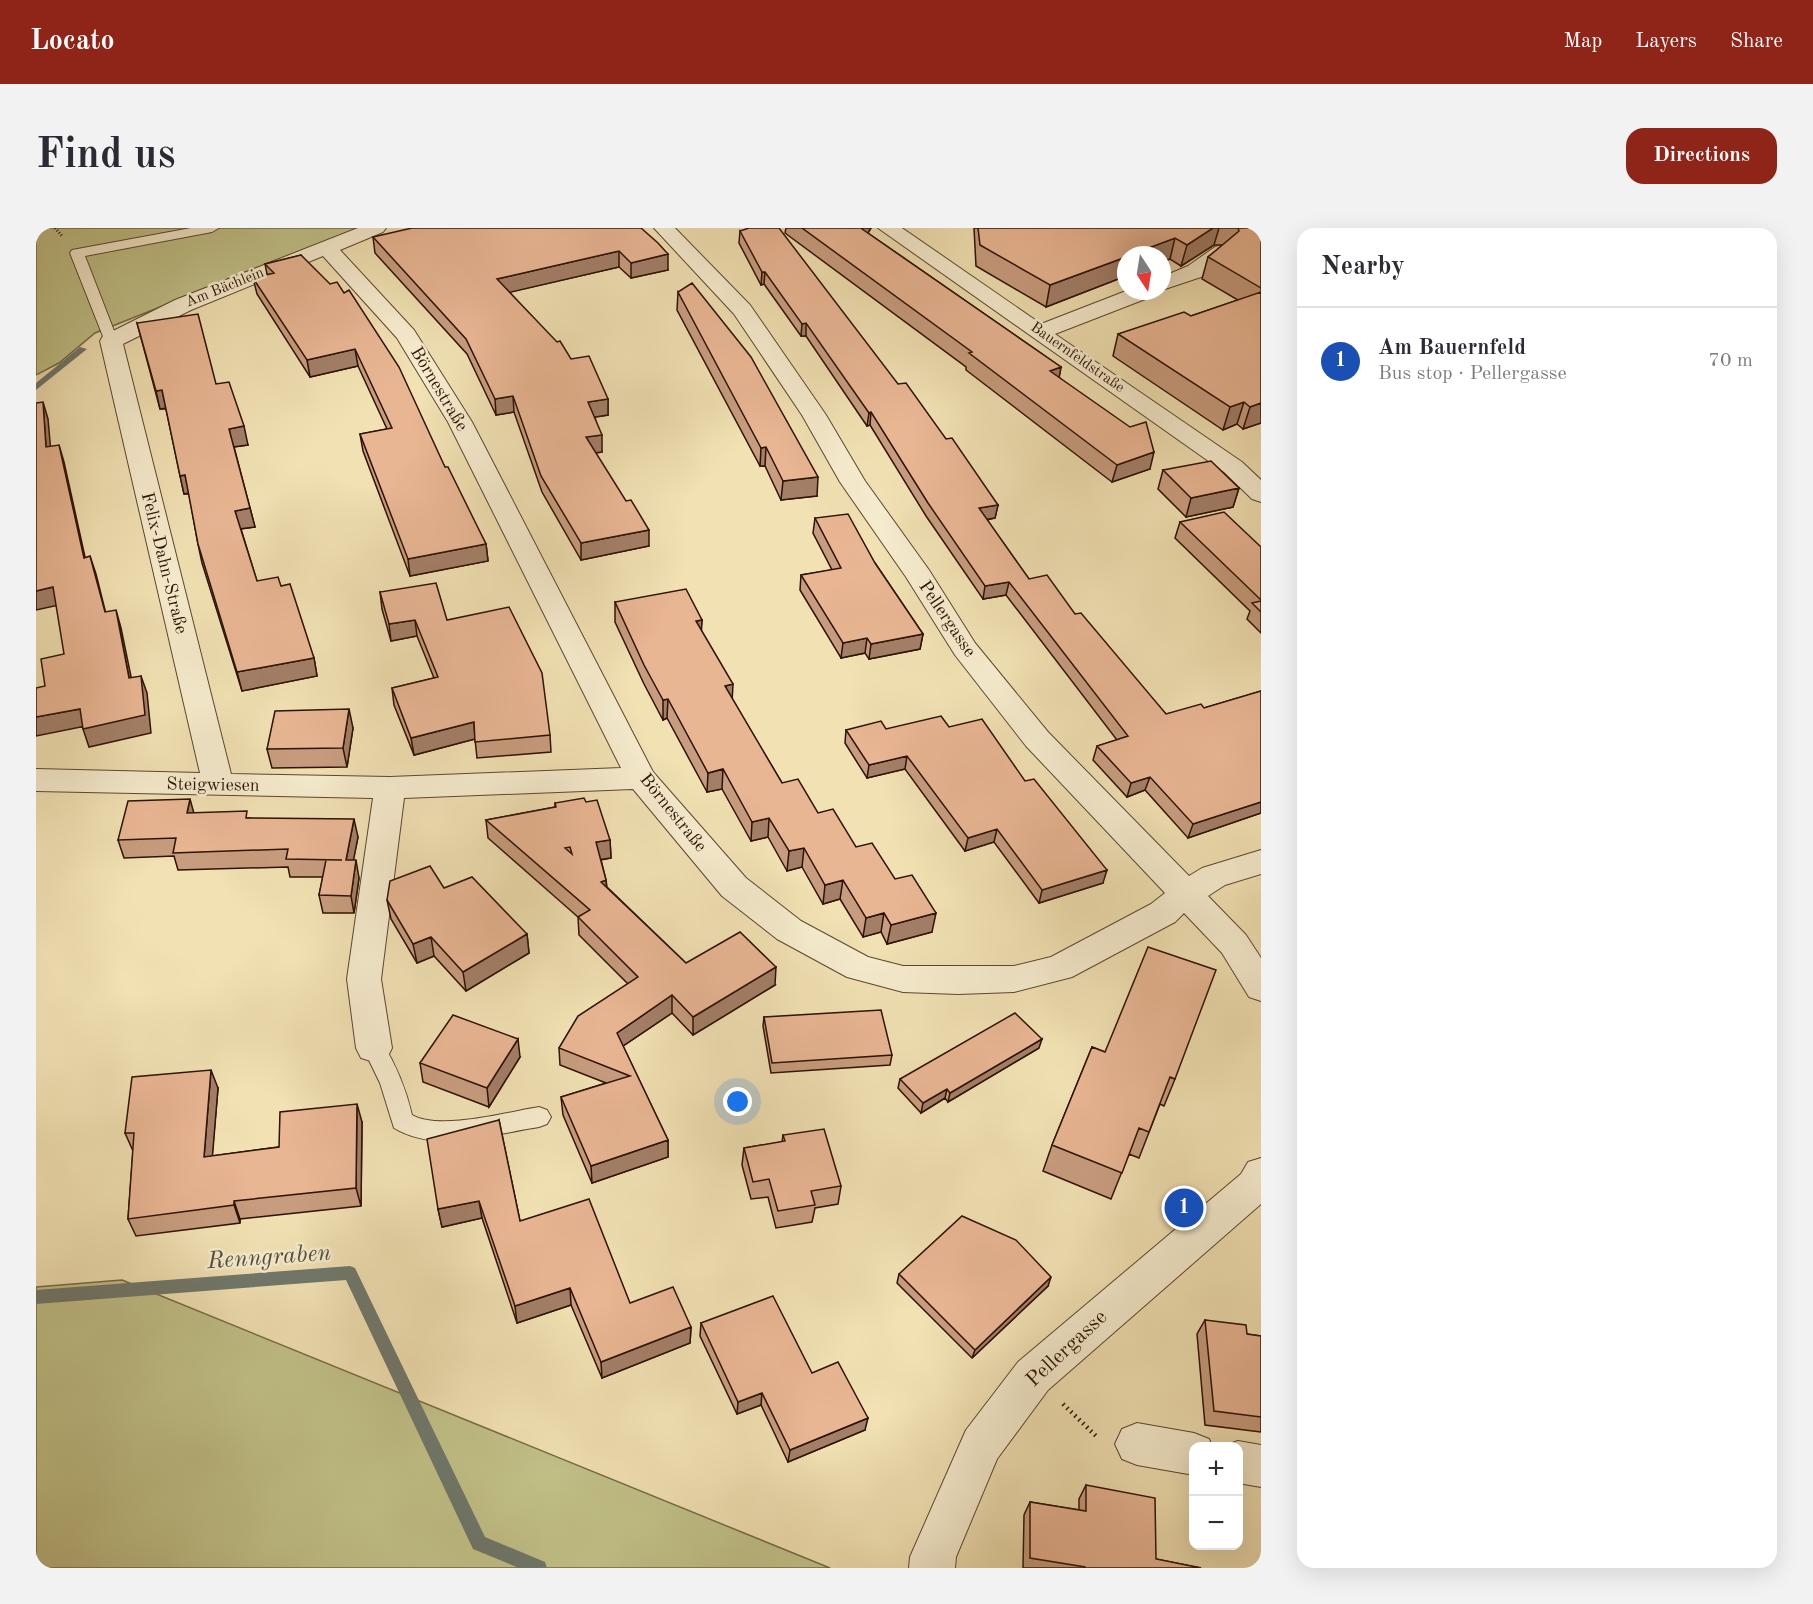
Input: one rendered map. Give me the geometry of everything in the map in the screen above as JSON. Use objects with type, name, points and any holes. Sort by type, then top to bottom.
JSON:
[{"type":"street","name":"Am Bächlein","points":[[111,341],[183,305],[376,228]]},
{"type":"street","name":"Pellergasse","points":[[664,228],[742,310],[814,415],[853,482],[919,576],[965,649],[1037,739],[1234,944],[1261,987]]},
{"type":"street","name":"Bauernfeldstraße","points":[[888,228],[1233,468],[1261,494]]},
{"type":"street","name":"Börnestraße","points":[[327,248],[406,335],[460,422],[641,778],[734,887],[789,930],[859,968],[903,979],[958,981],[1014,979],[1060,968],[1163,914],[1185,894],[1214,876],[1261,862]]},
{"type":"street","points":[[1171,281],[1196,271],[1222,251]]},
{"type":"street","points":[[1039,332],[1122,300]]},
{"type":"street","name":"Felix-Dahn-Straße","points":[[111,341],[218,785]]},
{"type":"street","name":"Steigwiesen","points":[[36,780],[390,788],[641,778]]},
{"type":"street","points":[[374,1048],[364,979],[390,788]]},
{"type":"street","name":"Pellergasse","points":[[932,1568],[933,1557],[981,1444],[1033,1376],[1255,1186],[1261,1174]]},
{"type":"street","points":[[1137,1444],[1189,1453]]},
{"type":"street","points":[[1243,1463],[1261,1466]]},
{"type":"lane","points":[[111,341],[77,253],[212,228]]},
{"type":"lane","points":[[374,1048],[389,1072],[402,1120],[417,1130],[443,1132],[539,1117]]},
{"type":"path","points":[[1033,1376],[1102,1441],[1137,1444]]},
{"type":"green space","points":[[36,228],[358,228],[95,333],[59,363],[36,375]]},
{"type":"green space","points":[[122,1280],[830,1568],[36,1568],[36,1287]]},
{"type":"building","points":[[412,228],[641,228],[668,254],[631,263],[619,251],[497,279],[557,342],[560,341],[571,359],[589,356],[608,399],[588,402],[602,435],[586,437],[626,501],[631,500],[649,530],[581,543],[541,476],[513,396],[495,399],[466,339],[373,237]]},
{"type":"building","points":[[749,228],[779,228],[898,384],[906,383],[946,439],[952,438],[998,505],[979,508],[1029,579],[1047,575],[1075,614],[1081,613],[1166,714],[1201,704],[1204,708],[1261,691],[1261,802],[1193,824],[1150,777],[1131,783],[1097,746],[1128,736],[1009,582],[985,586],[928,503],[871,412],[869,413],[806,323],[802,324],[765,272],[762,272],[740,231]]},
{"type":"building","points":[[802,228],[863,228],[1061,367],[1050,371],[1130,427],[1146,422],[1154,452],[1117,465],[969,353],[972,352]]},
{"type":"building","points":[[978,228],[1213,228],[1187,245],[1175,238],[1154,246],[1117,246],[1117,260],[1050,285],[980,245]]},
{"type":"building","points":[[1238,228],[1261,228],[1261,288],[1208,257],[1239,231]]},
{"type":"building","points":[[301,255],[330,284],[337,282],[344,293],[349,290],[399,367],[445,467],[448,467],[486,544],[408,559],[360,434],[392,428],[355,349],[307,360],[253,278],[274,273],[265,264]]},
{"type":"building","points":[[692,283],[751,357],[818,477],[783,481],[766,447],[761,448],[678,292]]},
{"type":"building","points":[[1261,292],[1261,403],[1250,407],[1244,402],[1230,407],[1118,334],[1184,312],[1191,316]]},
{"type":"building","points":[[198,314],[216,384],[229,382],[244,426],[229,429],[250,508],[235,511],[257,581],[278,577],[281,586],[290,584],[314,658],[237,672],[198,544],[185,475],[180,476],[162,390],[156,391],[137,323]]},
{"type":"building","points":[[43,402],[46,447],[59,445],[84,558],[90,556],[105,612],[116,610],[129,678],[141,676],[145,715],[83,729],[80,709],[36,717],[36,688],[45,686],[41,659],[64,654],[53,587],[36,591],[36,403]]},
{"type":"building","points":[[1211,461],[1239,488],[1191,498],[1163,470]]},
{"type":"building","points":[[1224,512],[1261,547],[1261,600],[1180,522]]},
{"type":"building","points":[[848,514],[875,563],[923,634],[871,644],[867,638],[843,643],[801,575],[841,568],[815,518]]},
{"type":"building","points":[[436,583],[447,620],[509,607],[542,673],[550,735],[475,742],[474,722],[411,738],[392,688],[438,677],[415,620],[389,624],[380,592]]},
{"type":"building","points":[[686,589],[702,620],[696,621],[733,684],[725,686],[782,783],[798,779],[818,813],[833,809],[856,847],[872,843],[895,879],[912,875],[936,913],[891,925],[884,913],[866,918],[843,880],[825,885],[804,848],[789,851],[769,818],[752,822],[723,769],[708,773],[668,699],[663,700],[615,602]]},
{"type":"building","points":[[1261,601],[1261,612],[1252,603]]},
{"type":"building","points":[[349,709],[343,748],[267,749],[275,711]]},
{"type":"building","points":[[941,716],[949,727],[982,719],[1025,781],[1034,779],[1107,870],[1042,890],[997,829],[968,838],[907,756],[869,765],[846,730],[881,721],[886,729]]},
{"type":"building","points":[[584,798],[586,802],[597,800],[610,840],[596,842],[606,880],[601,882],[686,963],[740,932],[776,967],[693,1017],[672,995],[617,1033],[668,1140],[591,1166],[561,1097],[630,1076],[559,1048],[578,1016],[638,977],[578,917],[590,910],[486,820],[556,807],[555,803]]},
{"type":"building","points":[[190,799],[187,813],[247,811],[246,818],[354,819],[346,860],[356,860],[351,896],[319,895],[326,860],[342,860],[286,859],[288,849],[173,853],[176,838],[118,840],[128,801]]},
{"type":"building","points":[[430,866],[444,888],[472,877],[527,934],[463,972],[431,937],[413,944],[387,900],[390,881]]},
{"type":"building","points":[[1148,947],[1216,970],[1175,1079],[1170,1077],[1149,1132],[1139,1128],[1122,1173],[1052,1145],[1092,1047],[1105,1052]]},
{"type":"building","points":[[881,1010],[892,1055],[772,1063],[764,1017]]},
{"type":"building","points":[[1015,1013],[1042,1039],[950,1093],[947,1089],[923,1103],[900,1079]]},
{"type":"building","points":[[453,1015],[518,1039],[487,1088],[420,1063]]},
{"type":"building","points":[[211,1070],[204,1157],[279,1147],[280,1112],[357,1104],[356,1188],[234,1201],[234,1205],[128,1219],[134,1133],[125,1133],[132,1077]]},
{"type":"building","points":[[499,1120],[520,1221],[589,1199],[630,1303],[673,1287],[691,1327],[601,1362],[570,1288],[515,1306],[479,1201],[438,1209],[427,1139]]},
{"type":"building","points":[[824,1129],[841,1186],[811,1191],[815,1205],[778,1211],[769,1179],[753,1182],[744,1148],[785,1141],[783,1135]]},
{"type":"building","points":[[962,1216],[1016,1240],[1051,1277],[975,1350],[899,1274]]},
{"type":"building","points":[[773,1296],[812,1373],[838,1362],[868,1418],[790,1450],[762,1393],[738,1402],[701,1323]]},
{"type":"building","points":[[1205,1320],[1246,1325],[1247,1334],[1261,1336],[1261,1417],[1214,1411]]},
{"type":"building","points":[[1086,1485],[1155,1498],[1156,1559],[1201,1568],[1085,1568],[1030,1558],[1030,1502],[1086,1511]]},
{"type":"waterway","points":[[36,387],[83,349]]},
{"type":"waterway","name":"Renngraben","points":[[36,1297],[350,1273],[480,1543]]},
{"type":"waterway","name":"Renngraben","points":[[480,1543],[539,1568]]},
{"type":"place","name":"Am Bauernfeld","points":[[1184,1208]]}]
